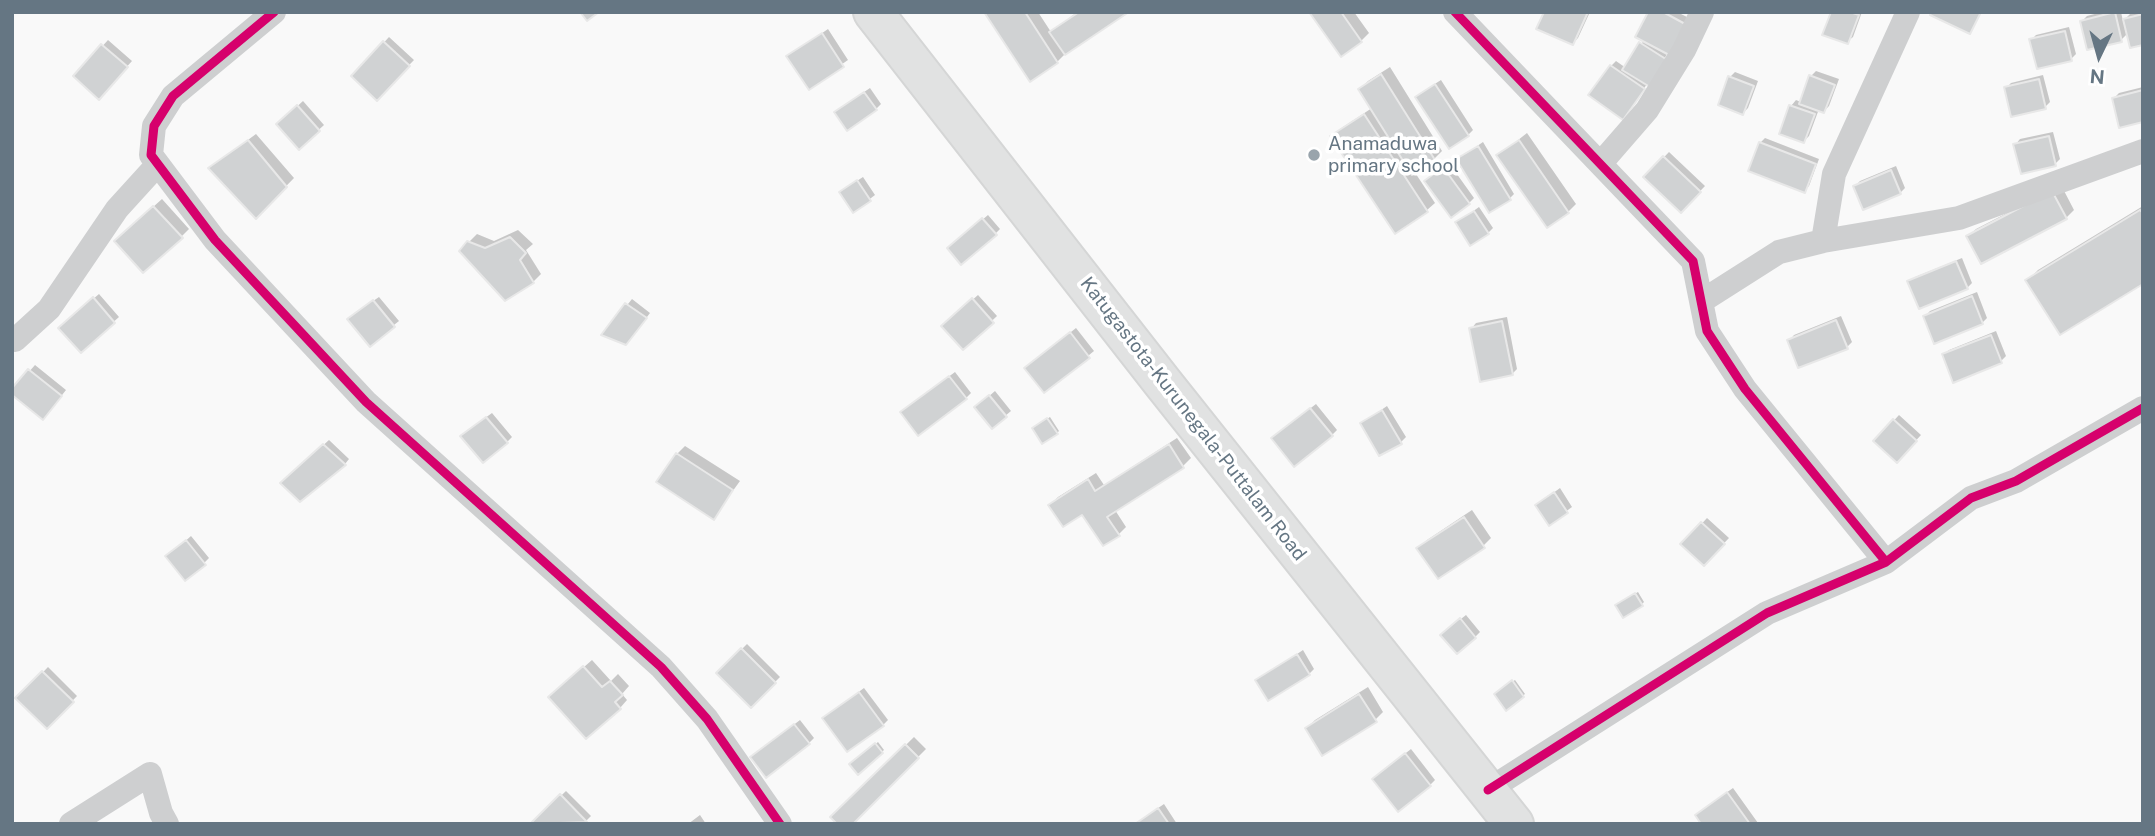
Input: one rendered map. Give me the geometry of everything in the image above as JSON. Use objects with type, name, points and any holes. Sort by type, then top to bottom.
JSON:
[{"type":"highway","name":"Katugastota-Kurunegala-Puttalam Road","points":[[873,12],[1514,824]]},
{"type":"street","points":[[274,12],[173,96],[154,126],[151,155],[215,240],[366,402],[661,667],[707,719],[780,824]]},
{"type":"street","points":[[1455,12],[1693,261],[1707,331],[1745,389],[1886,562]]},
{"type":"street","points":[[1601,163],[1647,110],[1684,50],[1702,12]]},
{"type":"street","points":[[1823,241],[1834,174],[1908,12]]},
{"type":"street","points":[[1702,301],[1779,252],[1823,241],[1959,218],[2143,151]]},
{"type":"street","points":[[12,339],[15,340],[49,309],[117,209],[158,166]]},
{"type":"street","points":[[1488,790],[1767,613],[1886,562],[1970,498],[2015,481],[2143,408]]},
{"type":"street","points":[[71,824],[150,774],[161,813],[167,824]]},
{"type":"building","points":[[580,12],[599,12],[587,21]]},
{"type":"building","points":[[984,12],[1025,12],[1058,63],[1030,82]]},
{"type":"building","points":[[1079,12],[1129,12],[1065,55],[1049,32]]},
{"type":"building","points":[[1309,12],[1341,12],[1362,42],[1341,57]]},
{"type":"building","points":[[1544,12],[1588,12],[1573,45],[1536,29]]},
{"type":"building","points":[[1648,12],[1663,12],[1687,25],[1671,56],[1635,37]]},
{"type":"building","points":[[1831,12],[1859,15],[1848,44],[1822,35]]},
{"type":"building","points":[[1931,12],[1981,12],[1970,34],[1930,15]]},
{"type":"building","points":[[2115,12],[2122,42],[2087,50],[2080,21]]},
{"type":"building","points":[[2143,14],[2143,45],[2130,48],[2123,19]]},
{"type":"building","points":[[2065,31],[2072,61],[2037,69],[2029,39]]},
{"type":"building","points":[[822,33],[844,67],[809,90],[786,56]]},
{"type":"building","points":[[383,41],[410,66],[377,101],[351,76]]},
{"type":"building","points":[[1639,42],[1672,63],[1655,90],[1622,70]]},
{"type":"building","points":[[101,44],[128,67],[99,100],[73,76]]},
{"type":"building","points":[[1610,65],[1645,89],[1623,120],[1588,95]]},
{"type":"building","points":[[1381,74],[1435,160],[1412,175],[1358,89]]},
{"type":"building","points":[[1809,75],[1835,85],[1824,113],[1799,104]]},
{"type":"building","points":[[1728,76],[1754,86],[1743,115],[1718,105]]},
{"type":"building","points":[[2039,79],[2046,109],[2011,117],[2004,87]]},
{"type":"building","points":[[1435,84],[1469,136],[1449,149],[1415,97]]},
{"type":"building","points":[[2143,90],[2143,122],[2119,128],[2112,98]]},
{"type":"building","points":[[864,92],[877,110],[847,131],[834,112]]},
{"type":"building","points":[[297,105],[320,131],[299,150],[276,124]]},
{"type":"building","points":[[1789,105],[1815,114],[1804,143],[1779,134]]},
{"type":"building","points":[[1364,114],[1428,212],[1395,234],[1330,136]]},
{"type":"building","points":[[2049,136],[2056,166],[2021,174],[2013,144]]},
{"type":"building","points":[[248,140],[287,187],[256,219],[208,168]]},
{"type":"building","points":[[1519,140],[1569,213],[1547,228],[1496,155]]},
{"type":"building","points":[[1759,142],[1816,164],[1805,193],[1748,171]]},
{"type":"building","points":[[1478,146],[1511,200],[1489,213],[1456,159]]},
{"type":"building","points":[[1663,156],[1701,192],[1681,213],[1643,177]]},
{"type":"building","points":[[1443,167],[1470,204],[1451,218],[1424,181]]},
{"type":"building","points":[[1891,170],[1901,194],[1863,210],[1853,186]]},
{"type":"building","points":[[857,180],[871,201],[853,213],[839,192]]},
{"type":"building","points":[[2052,191],[2067,219],[1981,264],[1966,236]]},
{"type":"building","points":[[153,206],[183,238],[143,273],[114,241]]},
{"type":"building","points":[[2140,210],[2143,213],[2143,284],[2060,335],[2025,280]]},
{"type":"building","points":[[1474,211],[1489,234],[1470,246],[1455,222]]},
{"type":"building","points":[[982,218],[997,235],[961,265],[947,248]]},
{"type":"building","points":[[510,237],[526,253],[520,260],[534,283],[505,301],[459,251],[467,241],[485,248]]},
{"type":"building","points":[[1956,261],[1968,289],[1919,309],[1907,281]]},
{"type":"building","points":[[1972,296],[1983,324],[1934,344],[1923,316]]},
{"type":"building","points":[[93,297],[115,323],[81,353],[58,328]]},
{"type":"building","points":[[972,298],[994,323],[963,350],[941,326]]},
{"type":"building","points":[[373,300],[395,327],[370,347],[347,319]]},
{"type":"building","points":[[625,303],[647,318],[626,345],[601,335]]},
{"type":"building","points":[[1836,320],[1848,349],[1798,368],[1787,340]]},
{"type":"building","points":[[1502,321],[1513,375],[1480,382],[1469,328]]},
{"type":"building","points":[[1070,332],[1090,358],[1044,393],[1024,368]]},
{"type":"building","points":[[1991,335],[2002,363],[1953,383],[1942,354]]},
{"type":"building","points":[[28,369],[62,396],[43,420],[12,395],[12,388]]},
{"type":"building","points":[[949,376],[967,399],[918,436],[900,412]]},
{"type":"building","points":[[989,395],[1007,417],[992,429],[974,407]]},
{"type":"building","points":[[1310,408],[1333,436],[1294,467],[1271,438]]},
{"type":"building","points":[[1382,410],[1402,444],[1379,456],[1360,423]]},
{"type":"building","points":[[486,417],[508,443],[483,463],[460,436]]},
{"type":"building","points":[[1047,418],[1058,434],[1042,444],[1032,428]]},
{"type":"building","points":[[1893,419],[1917,441],[1897,463],[1873,441]]},
{"type":"building","points":[[323,444],[346,465],[300,502],[280,483]]},
{"type":"building","points":[[1169,444],[1184,468],[1107,517],[1120,536],[1103,546],[1082,515],[1063,527],[1048,505],[1088,479],[1095,491]]},
{"type":"building","points":[[676,453],[733,490],[714,520],[656,482]]},
{"type":"building","points":[[1554,492],[1568,513],[1549,526],[1535,505]]},
{"type":"building","points":[[1464,517],[1485,548],[1438,579],[1416,548]]},
{"type":"building","points":[[1701,522],[1725,544],[1704,566],[1680,544]]},
{"type":"building","points":[[186,540],[206,565],[185,581],[165,556]]},
{"type":"building","points":[[1635,593],[1643,606],[1623,618],[1615,605]]},
{"type":"building","points":[[1460,618],[1476,638],[1457,654],[1440,635]]},
{"type":"building","points":[[741,648],[776,683],[751,708],[716,673]]},
{"type":"building","points":[[1297,654],[1310,675],[1268,701],[1255,680]]},
{"type":"building","points":[[583,666],[602,687],[610,681],[623,695],[615,702],[621,709],[586,739],[548,697]]},
{"type":"building","points":[[42,671],[74,702],[47,729],[15,698]]},
{"type":"building","points":[[1512,680],[1524,697],[1506,711],[1494,694]]},
{"type":"building","points":[[859,692],[884,726],[847,752],[822,718]]},
{"type":"building","points":[[1359,694],[1377,722],[1322,756],[1305,728]]},
{"type":"building","points":[[794,724],[810,744],[766,778],[750,757]]},
{"type":"building","points":[[875,743],[883,753],[858,775],[849,764]]},
{"type":"building","points":[[905,744],[919,758],[853,824],[837,824],[830,817]]},
{"type":"building","points":[[1405,753],[1431,786],[1398,812],[1372,779]]},
{"type":"building","points":[[1727,792],[1750,824],[1701,824],[1695,815]]},
{"type":"building","points":[[560,794],[587,822],[533,824],[532,822]]},
{"type":"building","points":[[1158,808],[1169,824],[1135,824]]},
{"type":"cycle path","points":[[274,12],[173,96],[154,126],[151,155],[215,240],[366,402],[661,667],[707,719],[780,824]]},
{"type":"cycle path","points":[[1455,12],[1693,261],[1707,331],[1745,389],[1886,562]]},
{"type":"cycle path","points":[[1488,790],[1767,613],[1886,562],[1971,498],[2016,481],[2143,408]]},
{"type":"place","name":"Anamaduwa primary school","points":[[1314,155]]}]
